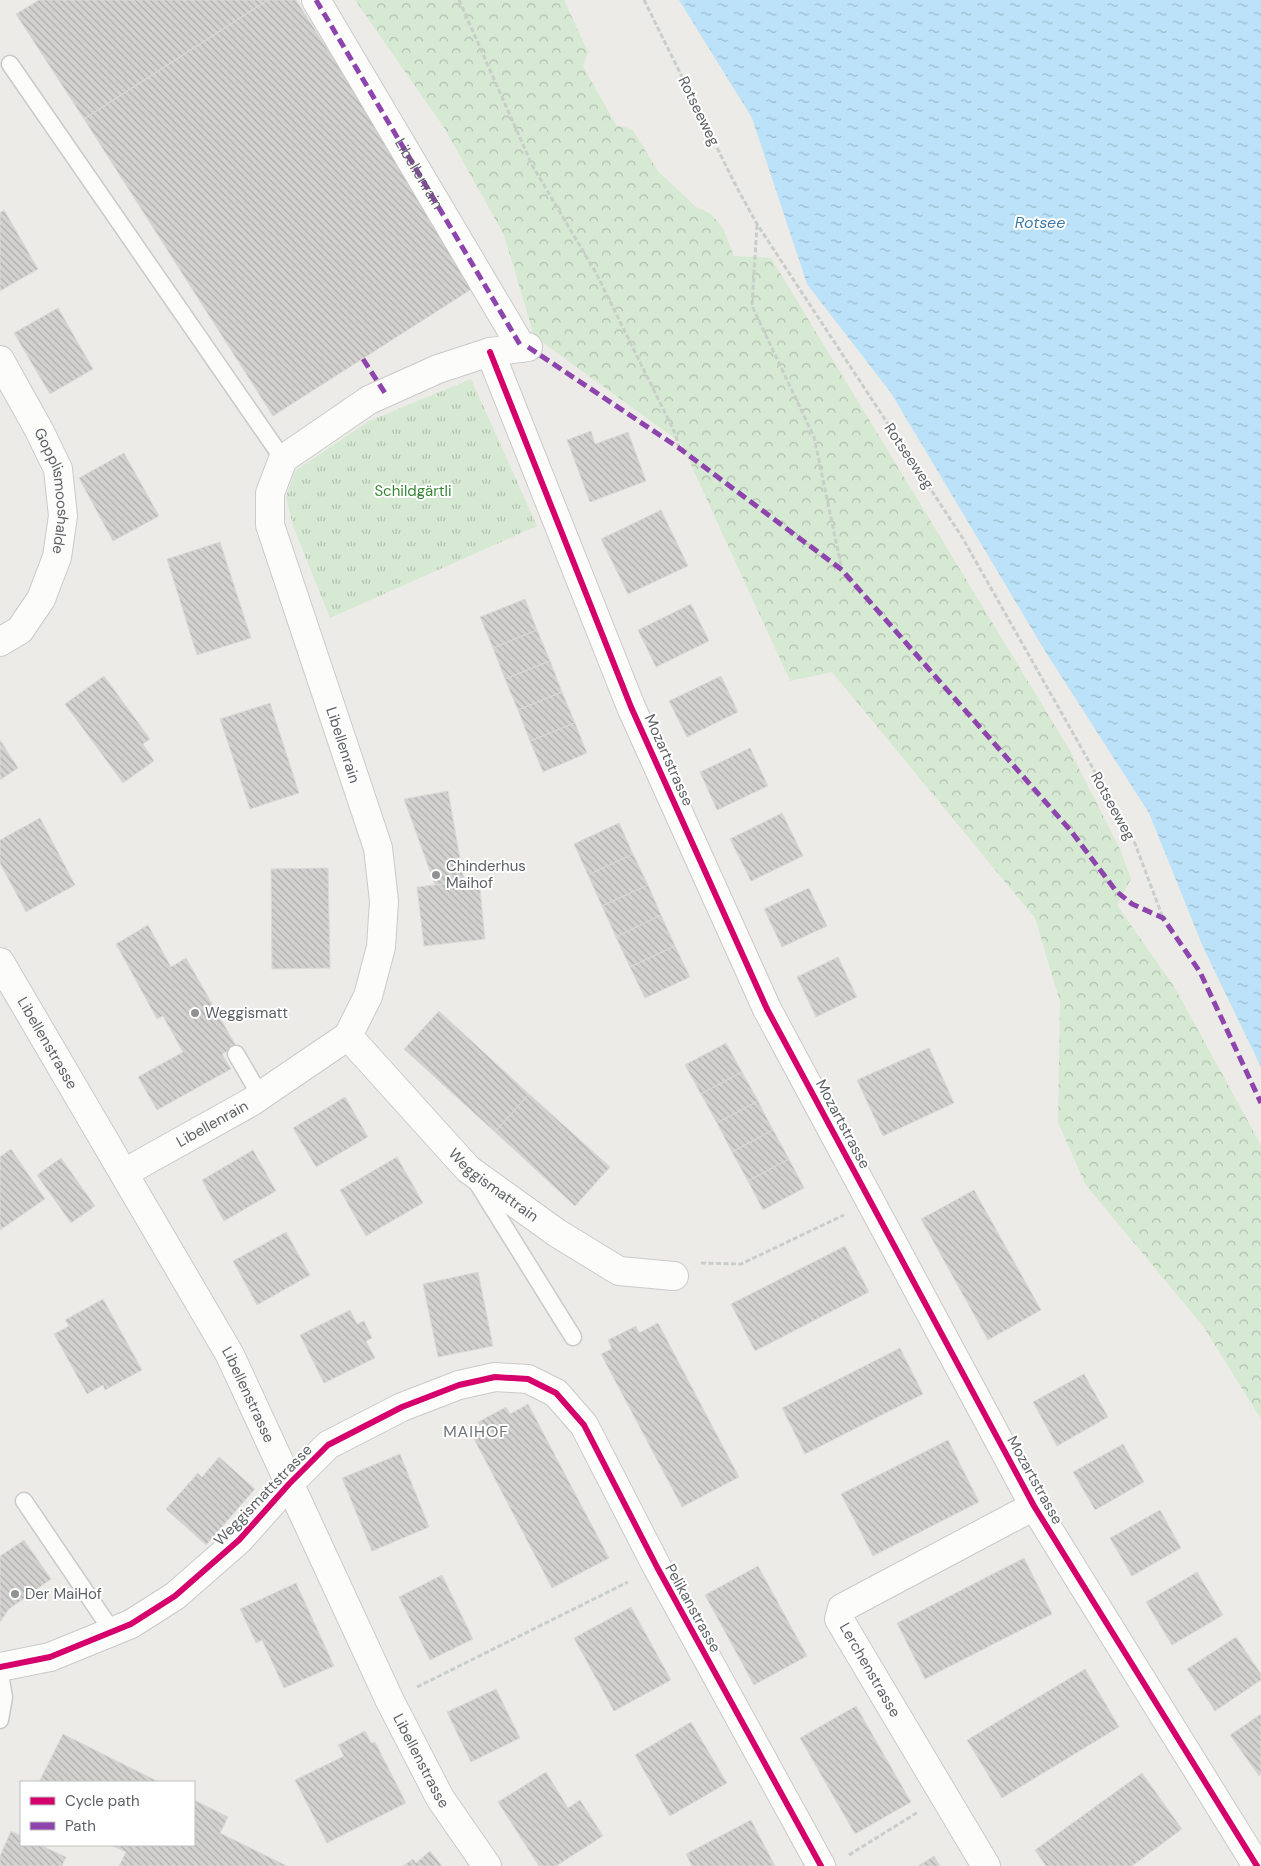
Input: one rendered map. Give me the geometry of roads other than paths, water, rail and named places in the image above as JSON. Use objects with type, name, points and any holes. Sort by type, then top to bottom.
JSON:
[{"type":"street","name":"Libellenrain","points":[[124,1173],[260,1096],[348,1036],[368,996],[380,947],[384,901],[378,848],[270,525],[270,493],[283,460],[368,400],[438,369],[490,352],[525,348],[316,0]]},
{"type":"street","name":"Mozartstrasse","points":[[490,352],[631,707],[767,1009],[1034,1506],[1247,1863]]},
{"type":"street","name":"Gopplismooshalde","points":[[0,360],[58,469],[64,516],[58,557],[41,599],[20,630],[0,642]]},
{"type":"street","name":"Libellenstrasse","points":[[0,962],[230,1355],[390,1701],[440,1798],[487,1866]]},
{"type":"street","name":"Weggismattrain","points":[[348,1036],[468,1169],[557,1233],[619,1271],[674,1276]]},
{"type":"street","name":"Weggismattstrasse","points":[[0,1667],[50,1657],[131,1624],[175,1596],[239,1540],[289,1484],[328,1445],[402,1407],[459,1385],[494,1377],[528,1379]]},
{"type":"street","name":"Pelikanstrasse","points":[[528,1379],[556,1393],[584,1425],[656,1568],[821,1866]]},
{"type":"street","name":"Lerchenstrasse","points":[[986,1866],[839,1619],[842,1608],[1034,1506]]},
{"type":"lane","points":[[10,64],[283,460]]},
{"type":"lane","points":[[236,1054],[260,1096]]},
{"type":"lane","points":[[468,1169],[574,1337]]},
{"type":"lane","points":[[24,1501],[112,1631]]},
{"type":"lane","points":[[0,1675],[4,1697],[0,1720]]},
{"type":"water","name":"Rotsee","points":[[679,0],[1261,0],[1261,1067],[1203,947],[1149,813],[1045,651],[891,393],[807,284],[752,118]]},
{"type":"place","name":"Chinderhus Maihof","points":[[436,875]]},
{"type":"place","name":"Weggismatt","points":[[195,1013]]},
{"type":"place","name":"Der MaiHof","points":[[15,1594]]},
{"type":"district","name":"MAIHOF","points":[[476,1431]]},
{"type":"park label","name":"Schildgärtli","points":[[413,491]]}]
